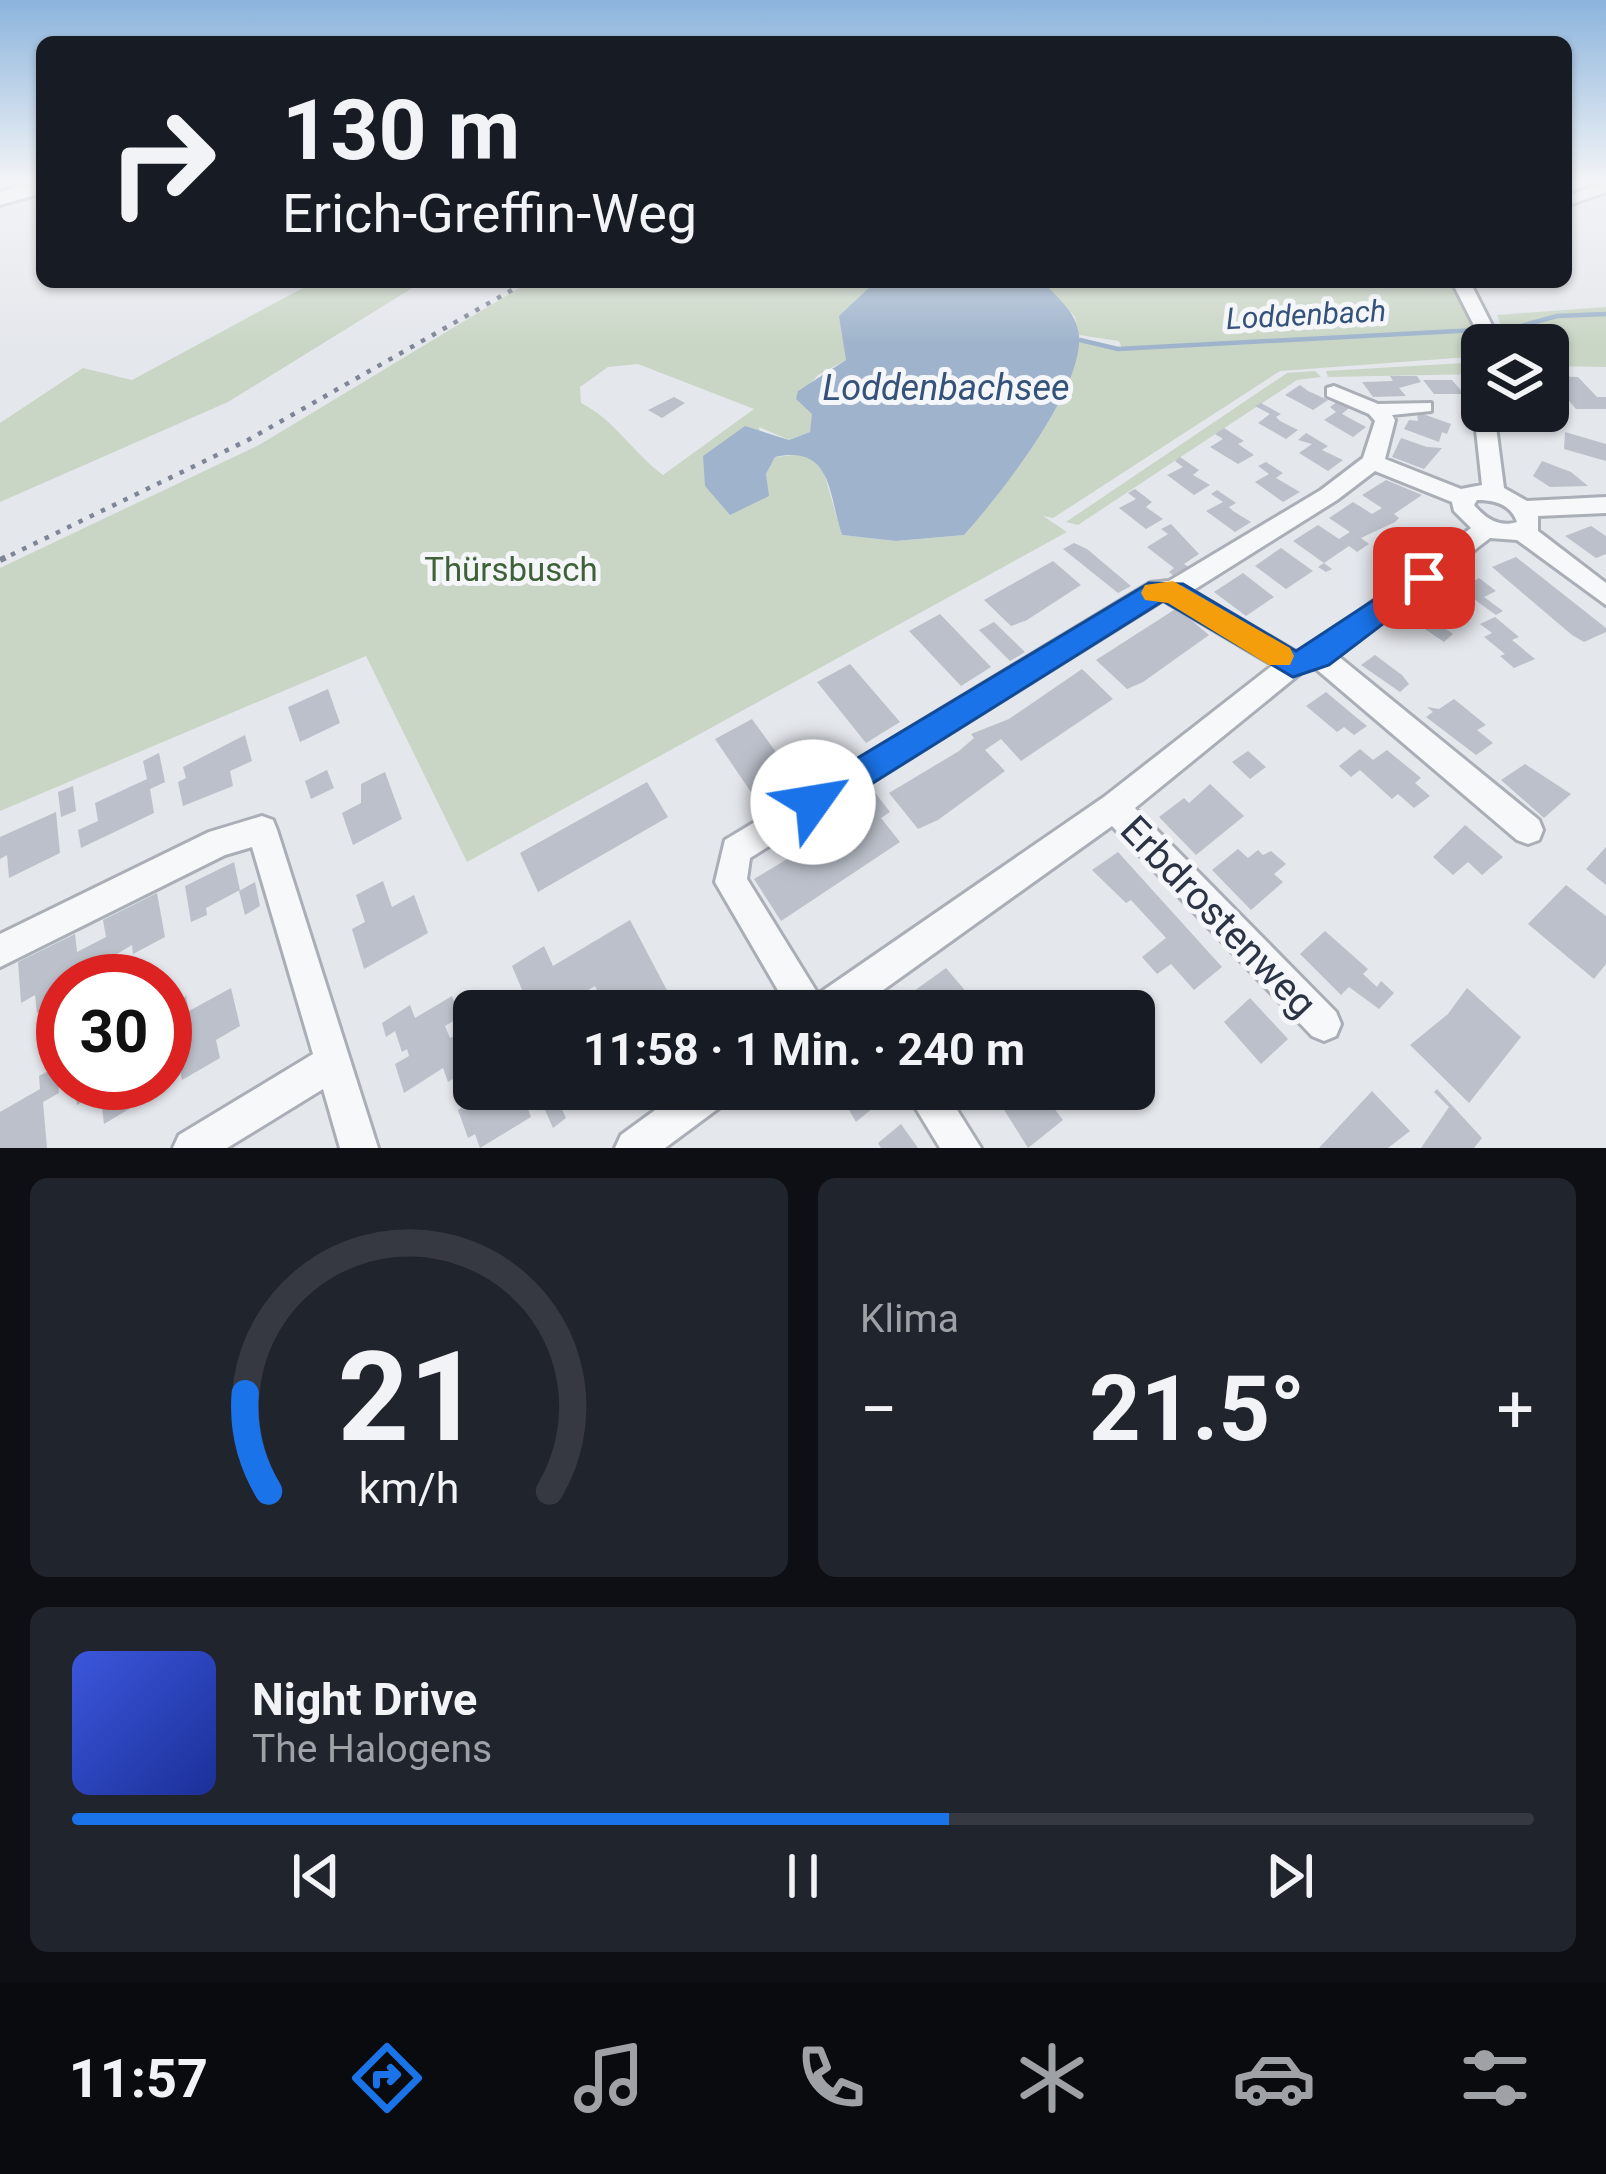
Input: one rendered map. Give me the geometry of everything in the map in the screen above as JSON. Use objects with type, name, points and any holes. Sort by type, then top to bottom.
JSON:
[{"type":"street","points":[[1464,288],[1484,324]]},
{"type":"street","points":[[1173,592],[1329,495],[1373,462],[1385,420],[1376,410],[1334,392]]},
{"type":"street","points":[[1376,410],[1424,407]]},
{"type":"street","points":[[1487,432],[1494,493],[1606,596]]},
{"type":"street","points":[[1373,462],[1463,498],[1494,493]]},
{"type":"street","points":[[1463,498],[1466,513],[1486,528],[1606,506]]},
{"type":"street","name":"Erbdrostenweg","points":[[878,990],[1306,660],[1486,528]]},
{"type":"street","points":[[796,990],[731,882],[736,850],[1159,590],[1173,592],[1306,660],[1528,830]]},
{"type":"street","name":"Erbdrostenweg","points":[[1114,807],[1324,1024]]},
{"type":"street","points":[[0,951],[220,842],[262,830],[359,1148]]},
{"type":"street","points":[[192,1148],[332,1063]]},
{"type":"street","points":[[634,1148],[686,1110]]},
{"type":"street","points":[[936,1110],[962,1148]]},
{"type":"green space","points":[[303,288],[412,288],[228,402],[0,502],[0,423],[83,368],[132,380]]},
{"type":"green space","name":"Thürsbusch","points":[[519,288],[869,288],[851,305],[846,360],[818,375],[797,399],[813,413],[810,432],[789,440],[759,427],[766,474],[775,457],[805,454],[822,466],[842,535],[896,541],[964,535],[1032,444],[1080,340],[1123,351],[1119,341],[1079,335],[1075,317],[1048,288],[1456,288],[1476,324],[1461,324],[1461,358],[1280,371],[1053,518],[1043,516],[1067,532],[467,862],[366,656],[0,811],[0,568],[259,445]],"holes":[[[638,364],[754,409],[663,475],[581,403],[580,387],[608,367]]]},
{"type":"green space","points":[[1606,307],[1606,367],[1569,366],[1569,324],[1500,324],[1497,315]]},
{"type":"green space","points":[[1461,363],[1461,374],[1328,377],[1326,371]]},
{"type":"green space","points":[[1315,371],[1321,377],[1297,380],[1078,525],[1066,522],[1287,373]]},
{"type":"water","name":"Loddenbachsee","points":[[869,288],[1049,288],[1071,313],[1079,335],[1068,384],[1037,441],[964,535],[896,541],[842,535],[825,475],[808,458],[794,455],[775,457],[766,474],[769,496],[730,515],[705,486],[703,456],[745,426],[789,440],[810,432],[812,414],[796,399],[798,391],[846,360],[839,316]]},
{"type":"building","points":[[1390,376],[1417,376],[1421,382],[1399,388],[1406,396],[1373,397],[1362,382],[1393,381]]},
{"type":"building","points":[[1569,377],[1578,377],[1597,397],[1606,397],[1606,409],[1576,409],[1569,401]]},
{"type":"building","points":[[1423,380],[1452,380],[1461,390],[1461,394],[1434,394]]},
{"type":"building","points":[[1300,385],[1328,400],[1313,410],[1285,395]]},
{"type":"building","points":[[674,397],[685,403],[662,418],[648,410]]},
{"type":"building","points":[[1337,402],[1349,408],[1342,414],[1366,427],[1353,437],[1324,420],[1336,412],[1330,407]]},
{"type":"building","points":[[1261,403],[1298,430],[1286,439],[1258,423],[1270,414],[1255,406]]},
{"type":"building","points":[[1417,412],[1451,424],[1439,442],[1404,429],[1409,420],[1418,421]]},
{"type":"building","points":[[1224,428],[1244,441],[1238,444],[1254,455],[1238,464],[1210,447],[1223,439],[1215,434]]},
{"type":"building","points":[[1565,432],[1606,444],[1606,461],[1564,449]]},
{"type":"building","points":[[1306,433],[1328,446],[1322,450],[1343,460],[1328,471],[1299,453],[1312,444],[1298,440]]},
{"type":"building","points":[[1401,438],[1442,448],[1424,469],[1392,457]]},
{"type":"building","points":[[1180,457],[1199,470],[1193,475],[1210,485],[1194,495],[1167,475],[1183,467],[1175,461]]},
{"type":"building","points":[[1542,461],[1571,472],[1588,486],[1550,487],[1533,476]]},
{"type":"building","points":[[1266,462],[1283,473],[1276,478],[1300,492],[1283,502],[1255,482],[1269,474],[1258,466]]},
{"type":"building","points":[[1386,480],[1422,495],[1394,514],[1399,518],[1395,522],[1361,538],[1369,544],[1357,552],[1349,546],[1324,563],[1293,541],[1318,525],[1339,539],[1350,532],[1329,518],[1353,502],[1372,514],[1382,508],[1362,495]]},
{"type":"building","points":[[1135,489],[1152,502],[1146,507],[1163,519],[1146,529],[1119,508],[1136,499],[1128,493]]},
{"type":"building","points":[[1217,490],[1236,503],[1229,507],[1233,511],[1251,522],[1235,532],[1206,511],[1223,502],[1211,494]]},
{"type":"building","points":[[1171,524],[1199,554],[1184,564],[1191,569],[1176,578],[1169,572],[1174,568],[1147,547],[1168,534],[1161,529]]},
{"type":"building","points":[[1591,526],[1606,536],[1606,554],[1596,558],[1565,536]]},
{"type":"building","points":[[1074,543],[1131,586],[1118,593],[1063,549]]},
{"type":"building","points":[[1281,548],[1313,571],[1286,589],[1255,566]]},
{"type":"building","points":[[1516,557],[1606,632],[1584,642],[1492,567]]},
{"type":"building","points":[[1053,561],[1081,585],[1027,620],[1011,626],[984,600]]},
{"type":"building","points":[[1243,573],[1274,597],[1246,616],[1214,592]]},
{"type":"building","points":[[1479,578],[1496,591],[1484,597],[1503,611],[1496,615],[1460,589]]},
{"type":"building","points":[[1177,608],[1209,635],[1143,682],[1127,689],[1096,660]]},
{"type":"building","points":[[940,614],[991,667],[961,686],[909,631]]},
{"type":"building","points":[[1429,617],[1453,634],[1444,642],[1419,625]]},
{"type":"building","points":[[1495,617],[1535,659],[1514,668],[1500,656],[1505,654],[1484,637],[1492,633],[1480,624]]},
{"type":"building","points":[[994,622],[1025,652],[1010,661],[979,630]]},
{"type":"building","points":[[1375,655],[1409,684],[1400,692],[1361,665]]},
{"type":"building","points":[[850,664],[900,722],[866,743],[817,682]]},
{"type":"building","points":[[1082,669],[1113,699],[1021,761],[1001,739],[985,750],[1005,771],[938,820],[918,829],[889,793],[959,751],[974,738],[971,734],[1009,719]]},
{"type":"building","points":[[328,689],[340,723],[300,742],[288,707]]},
{"type":"building","points":[[1326,692],[1367,726],[1354,735],[1344,727],[1337,732],[1306,706]]},
{"type":"building","points":[[1454,699],[1486,725],[1477,730],[1493,743],[1476,755],[1426,717],[1433,712],[1427,707],[1439,709]]},
{"type":"building","points":[[752,719],[799,784],[761,807],[715,739]]},
{"type":"building","points":[[245,735],[252,761],[230,771],[233,786],[183,806],[178,782],[186,778],[183,767]]},
{"type":"building","points":[[1360,749],[1373,760],[1387,750],[1421,778],[1415,783],[1430,796],[1414,808],[1398,794],[1392,799],[1360,770],[1351,777],[1339,766]]},
{"type":"building","points":[[1248,751],[1266,767],[1250,779],[1232,762]]},
{"type":"building","points":[[159,753],[165,782],[150,789],[154,813],[81,848],[78,830],[98,821],[95,803],[147,779],[143,761]]},
{"type":"building","points":[[1525,764],[1571,794],[1544,818],[1501,780]]},
{"type":"building","points":[[327,770],[334,788],[311,799],[305,781]]},
{"type":"building","points":[[385,772],[402,819],[353,845],[342,813],[361,803],[361,784]]},
{"type":"building","points":[[647,782],[668,817],[538,892],[520,853]]},
{"type":"building","points":[[1210,784],[1244,816],[1196,855],[1159,817],[1184,798],[1189,803]]},
{"type":"building","points":[[73,786],[76,811],[61,817],[58,792]]},
{"type":"building","points":[[870,786],[890,812],[881,818],[900,842],[781,921],[754,879],[853,819],[870,805],[861,792]]},
{"type":"building","points":[[56,812],[60,853],[9,878],[7,855],[0,859],[0,837]]},
{"type":"building","points":[[1465,825],[1503,857],[1482,875],[1468,862],[1453,875],[1433,857]]},
{"type":"building","points":[[1606,847],[1606,885],[1586,869]]},
{"type":"building","points":[[1238,849],[1248,858],[1258,850],[1263,855],[1271,851],[1286,864],[1274,874],[1283,882],[1251,910],[1212,870]]},
{"type":"building","points":[[1118,852],[1222,967],[1194,990],[1171,964],[1157,974],[1142,957],[1166,938],[1131,900],[1126,903],[1092,870]]},
{"type":"building","points":[[234,862],[240,890],[191,922],[185,886]]},
{"type":"building","points":[[383,881],[392,907],[414,895],[428,933],[364,969],[352,929],[365,922],[356,895]]},
{"type":"building","points":[[255,882],[260,906],[245,915],[239,891]]},
{"type":"building","points":[[1566,885],[1606,916],[1606,964],[1594,979],[1528,924]]},
{"type":"building","points":[[157,893],[165,937],[133,954],[132,945],[117,954],[36,954],[36,1004],[35,995],[21,1003],[18,962],[75,934],[77,952],[106,937],[103,920]]},
{"type":"building","points":[[630,920],[667,990],[597,990],[595,986],[588,990],[522,990],[512,966],[544,946],[553,966]]},
{"type":"building","points":[[1325,931],[1368,969],[1363,974],[1377,987],[1381,981],[1394,993],[1379,1009],[1349,987],[1341,995],[1300,954]]},
{"type":"building","points":[[946,968],[964,990],[915,990]]},
{"type":"building","points":[[231,988],[240,1026],[216,1040],[220,1058],[192,1074],[192,1009]]},
{"type":"building","points":[[1467,988],[1521,1037],[1469,1103],[1410,1045],[1448,1014]]},
{"type":"building","points":[[452,996],[453,1021],[445,1026],[453,1036],[453,1079],[448,1082],[443,1068],[404,1093],[395,1064],[409,1056],[407,1049],[402,1052],[395,1031],[386,1037],[382,1023],[410,1005],[415,1018]]},
{"type":"building","points":[[1250,998],[1288,1039],[1261,1064],[1224,1022]]},
{"type":"building","points":[[1437,1089],[1482,1138],[1474,1148],[1421,1148],[1449,1107],[1434,1092]]},
{"type":"building","points":[[36,1091],[36,1110],[44,1110],[47,1148],[0,1148],[0,1112]]},
{"type":"building","points":[[1372,1091],[1410,1131],[1388,1148],[1319,1148]]},
{"type":"building","points":[[102,1110],[128,1110],[104,1124]]},
{"type":"building","points":[[458,1110],[528,1110],[531,1117],[480,1148],[475,1134],[468,1138]]},
{"type":"building","points":[[545,1110],[562,1110],[566,1118],[553,1128]]},
{"type":"building","points":[[849,1110],[870,1110],[856,1122]]},
{"type":"building","points":[[1004,1110],[1055,1110],[1063,1120],[1028,1148]]},
{"type":"building","points":[[901,1124],[918,1148],[881,1148],[878,1143]]},
{"type":"waterway","name":"Loddenbach","points":[[1080,340],[1118,349],[1514,328],[1557,316],[1606,314]]},
{"type":"railway","points":[[11,555],[248,440],[515,288]]},
{"type":"railway","points":[[0,560],[17,552]]},
{"type":"slow traffic","points":[[1155,593],[1173,592],[1280,656]]},
{"type":"route","points":[[813,802],[1159,590],[1173,592],[1293,664],[1319,656],[1424,578]]}]
